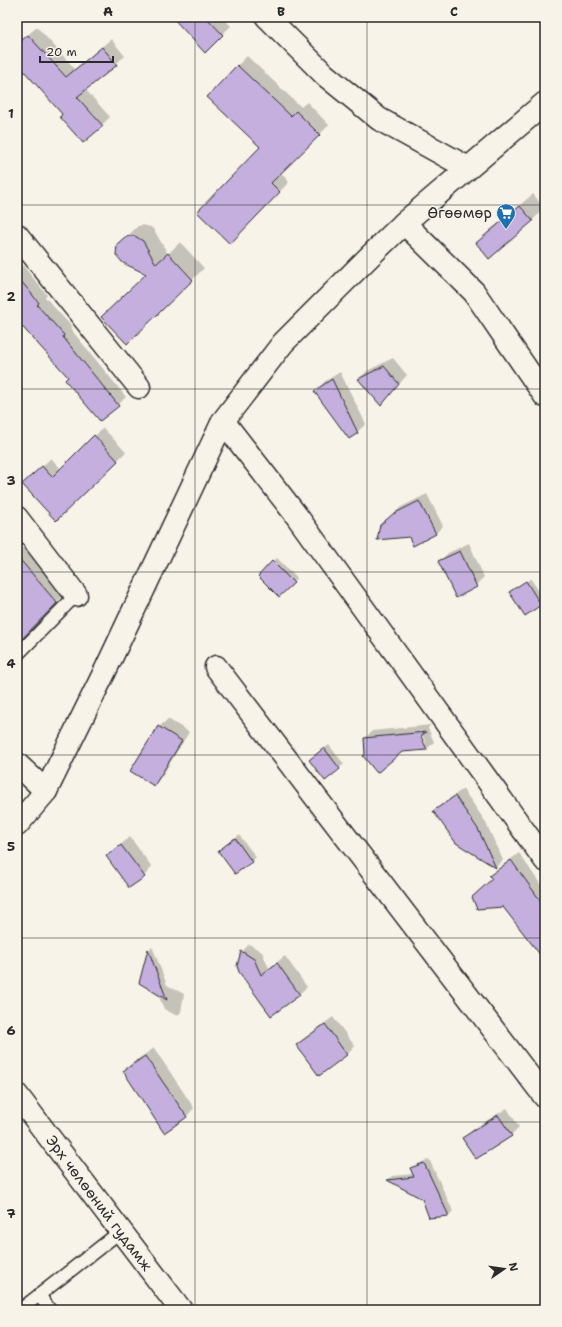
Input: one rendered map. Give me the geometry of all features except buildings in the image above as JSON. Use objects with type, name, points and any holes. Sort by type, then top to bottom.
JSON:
[{"type":"street","points":[[267,17],[325,75],[379,119],[468,168]]},
{"type":"street","points":[[17,825],[46,791],[223,421],[283,343],[404,223],[468,168],[543,110]]},
{"type":"street","points":[[404,223],[474,292],[545,396]]},
{"type":"street","points":[[17,235],[139,387]]},
{"type":"street","points":[[223,421],[296,515],[545,860]]},
{"type":"street","points":[[17,518],[76,595]]},
{"type":"street","points":[[216,667],[545,1097]]},
{"type":"street","points":[[17,764],[46,791]]},
{"type":"street","name":"Эрх чөлөөний гудамж","points":[[17,1095],[181,1310]]},
{"type":"lane","points":[[17,654],[76,595]]},
{"type":"lane","points":[[20,1310],[121,1231]]},
{"type":"lane","points":[[39,1295],[50,1310]]},
{"type":"place","name":"Өгөөмөр","points":[[506,230]]}]
